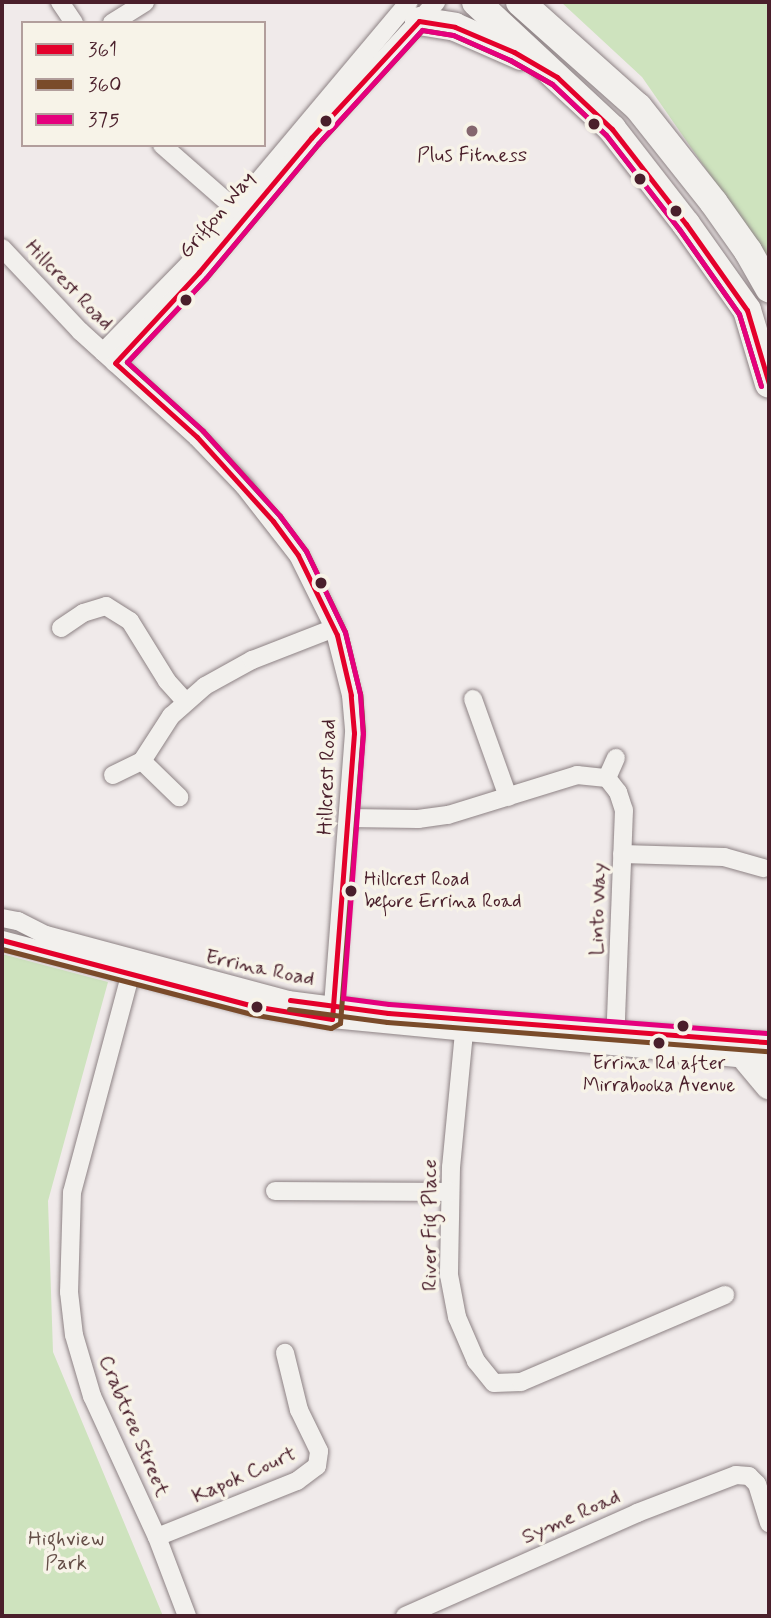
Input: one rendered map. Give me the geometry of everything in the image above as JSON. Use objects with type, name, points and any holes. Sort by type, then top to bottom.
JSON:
[{"type":"main road","points":[[476,2],[612,130],[686,224],[747,310],[769,384]]},
{"type":"main road","points":[[520,2],[638,107],[714,202],[748,251],[769,288]]},
{"type":"main road","points":[[421,8],[436,21],[495,42],[557,77]]},
{"type":"main road","points":[[762,1054],[769,1085]]},
{"type":"street","points":[[60,2],[73,21]]},
{"type":"street","points":[[115,21],[145,2]]},
{"type":"street","name":"Griffon Way","points":[[109,357],[312,138],[421,8]]},
{"type":"street","points":[[164,147],[239,214]]},
{"type":"street","name":"Hillcrest Road","points":[[5,258],[197,437],[244,485],[298,555],[334,628],[351,695],[354,733],[333,1012]]},
{"type":"street","points":[[61,628],[83,612],[106,606],[130,621],[167,681],[186,702]]},
{"type":"street","points":[[113,775],[142,761],[171,716],[205,687],[252,660],[334,628]]},
{"type":"street","points":[[473,699],[508,797]]},
{"type":"street","points":[[349,818],[418,819],[448,815],[577,775],[607,778],[616,758]]},
{"type":"street","points":[[142,761],[179,797]]},
{"type":"street","name":"Linto Way","points":[[607,778],[618,792],[624,810],[615,1038]]},
{"type":"street","points":[[622,854],[724,857],[767,869]]},
{"type":"street","name":"Errina Road","points":[[2,918],[18,920],[46,935],[253,1006],[615,1038],[762,1054]]},
{"type":"street","name":"Errina Road","points":[[2,940],[133,966]]},
{"type":"street","name":"Crabtree Street","points":[[133,966],[72,1192],[69,1292],[74,1335],[92,1396],[157,1537],[187,1616]]},
{"type":"street","name":"River Fig Place","points":[[464,1025],[450,1192],[452,1296],[476,1361],[494,1383],[521,1382],[725,1295]]},
{"type":"street","name":"Errina Road","points":[[615,1038],[762,1054]]},
{"type":"street","points":[[275,1191],[450,1192]]},
{"type":"street","name":"Kapok Court","points":[[157,1537],[298,1480],[317,1466],[318,1451],[299,1410],[285,1353]]},
{"type":"street","name":"Syme Road","points":[[405,1616],[638,1513],[736,1475],[749,1476],[757,1484],[769,1523]]},
{"type":"green space","points":[[561,2],[769,2],[769,260],[642,77]]},
{"type":"green space","name":"Highview Park","points":[[2,954],[108,982],[48,1201],[53,1352],[163,1616],[2,1616]]},
{"type":"transit line","name":"361","points":[[2,940],[253,1006],[332,1019],[354,733],[351,695],[337,635],[298,555],[273,521],[197,437],[115,363],[199,272],[311,138],[419,21],[455,27],[514,52],[557,77],[612,129],[686,224],[747,310],[769,384]]},
{"type":"transit line","name":"360","points":[[2,949],[251,1014],[331,1028],[340,1023],[363,733],[360,694],[345,632],[306,551],[280,516],[203,431],[127,362],[206,278],[318,144],[422,30],[453,35],[510,60],[552,84],[606,135],[679,229],[739,314],[761,386]]},
{"type":"transit line","name":"375","points":[[761,386],[739,314],[679,229],[606,135],[552,84],[510,60],[453,35],[422,30],[318,144],[206,278],[127,362],[203,431],[280,516],[306,551],[345,632],[360,694],[363,733],[343,998],[389,1004],[769,1033]]},
{"type":"transit line","name":"361","points":[[290,1000],[388,1013],[769,1042]]},
{"type":"transit line","name":"360","points":[[289,1009],[387,1022],[768,1051]]},
{"type":"place","name":"Plus Fitness","points":[[472,131]]},
{"type":"place","name":"Hillcrest Road before Errina Road","points":[[351,891]]},
{"type":"place","name":"Errina Rd after Mirrabooka Avenue","points":[[659,1043]]}]
